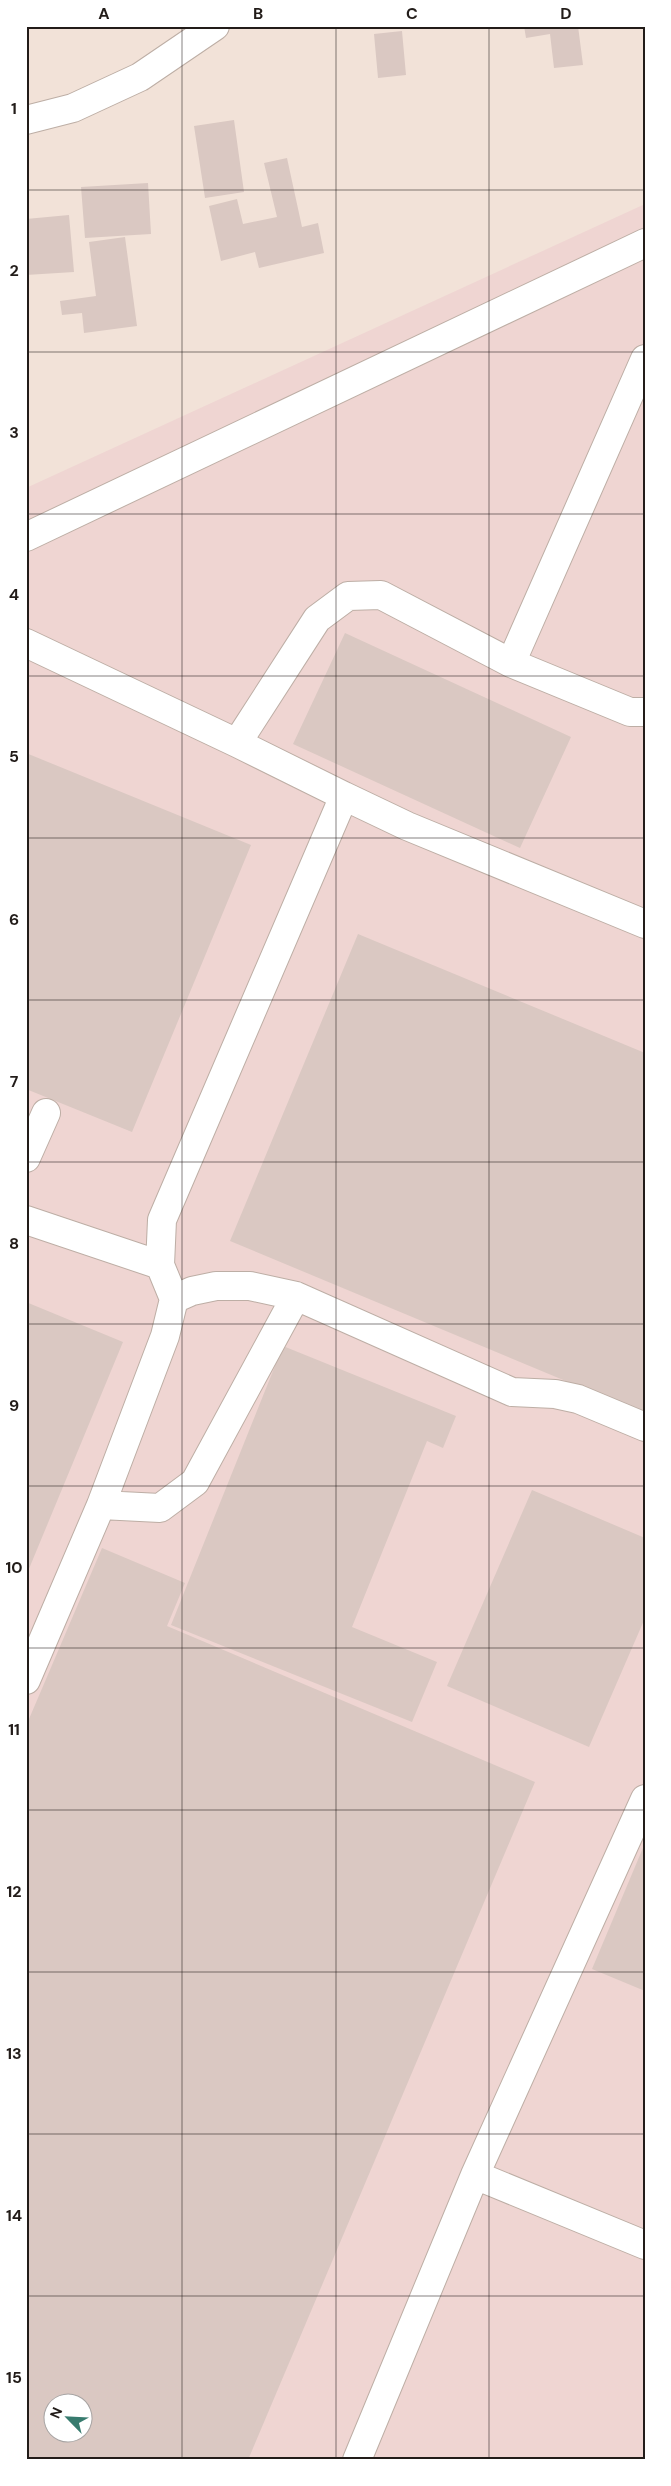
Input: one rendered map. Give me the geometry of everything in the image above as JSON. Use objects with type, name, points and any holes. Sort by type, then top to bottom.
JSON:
[{"type":"street","points":[[26,120],[73,108],[140,77],[215,26]]},
{"type":"street","points":[[26,537],[645,243]]},
{"type":"street","points":[[511,663],[645,360]]},
{"type":"street","points":[[237,743],[317,619],[348,596],[380,595],[511,663],[630,712],[645,712]]},
{"type":"street","points":[[26,643],[407,826],[645,924]]},
{"type":"street","points":[[26,1680],[101,1505],[165,1336],[174,1299],[160,1264],[162,1220],[344,796]]},
{"type":"street","points":[[26,1158],[46,1113]]},
{"type":"street","points":[[26,1220],[160,1264]]},
{"type":"street","points":[[174,1299],[192,1291],[216,1286],[250,1286],[296,1296],[512,1392],[555,1394],[578,1399],[645,1427]]},
{"type":"street","points":[[101,1505],[160,1508],[195,1482],[296,1296]]},
{"type":"street","points":[[358,2460],[475,2175],[645,1799]]},
{"type":"street","points":[[475,2175],[645,2245]]},
{"type":"shaded area","points":[[645,204],[645,2460],[26,2460],[26,488]]},
{"type":"building","points":[[524,26],[578,26],[583,65],[554,68],[550,34],[526,38]]},
{"type":"building","points":[[402,31],[406,75],[378,78],[374,34]]},
{"type":"building","points":[[234,120],[244,192],[205,198],[194,126]]},
{"type":"building","points":[[287,158],[302,227],[318,223],[324,253],[259,268],[255,252],[221,261],[209,206],[237,199],[243,224],[277,217],[264,163]]},
{"type":"building","points":[[148,183],[151,234],[85,238],[81,187]]},
{"type":"building","points":[[69,215],[74,272],[26,275],[26,219]]},
{"type":"building","points":[[125,237],[137,326],[84,333],[82,313],[62,315],[60,301],[96,296],[89,242]]},
{"type":"building","points":[[345,633],[571,737],[520,848],[293,744]]},
{"type":"building","points":[[26,753],[251,845],[132,1132],[26,1089]]},
{"type":"building","points":[[358,934],[645,1053],[645,1414],[230,1241]]},
{"type":"building","points":[[26,1302],[123,1342],[26,1576]]},
{"type":"building","points":[[283,1346],[456,1416],[443,1448],[427,1441],[352,1627],[437,1662],[412,1722],[171,1625]]},
{"type":"building","points":[[532,1490],[645,1538],[645,1618],[589,1747],[447,1686]]},
{"type":"building","points":[[102,1548],[185,1583],[167,1626],[535,1782],[248,2460],[26,2460],[26,1726]]},
{"type":"building","points":[[645,1843],[645,1991],[592,1969]]}]
